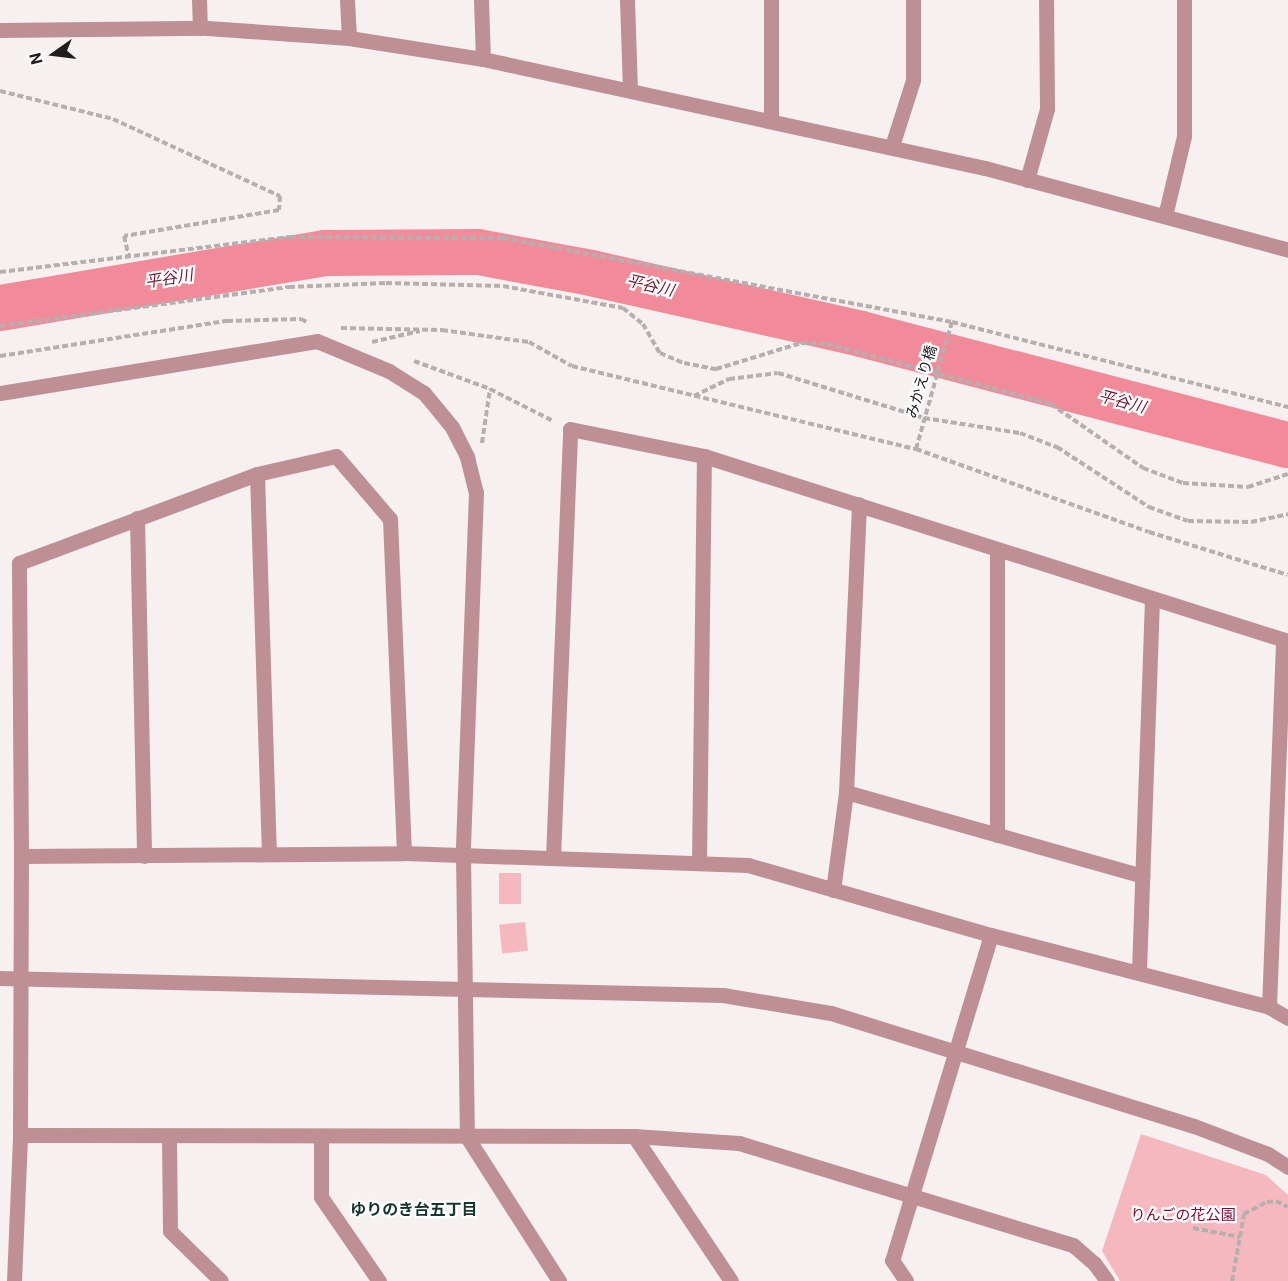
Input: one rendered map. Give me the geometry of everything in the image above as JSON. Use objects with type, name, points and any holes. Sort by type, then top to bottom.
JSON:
[{"type":"street","points":[[200,0],[200,28]]},
{"type":"street","points":[[347,0],[349,38]]},
{"type":"street","points":[[481,0],[483,58]]},
{"type":"street","points":[[627,0],[630,89]]},
{"type":"street","points":[[771,0],[771,119]]},
{"type":"street","points":[[892,146],[913,80],[913,0]]},
{"type":"street","points":[[1028,180],[1047,109],[1046,0]]},
{"type":"street","points":[[1165,216],[1184,136],[1184,0]]},
{"type":"street","points":[[0,30],[200,28],[349,38],[483,58],[892,146],[1288,250]]},
{"type":"street","points":[[0,393],[317,341],[389,371],[424,393],[452,427],[467,456],[476,492],[463,855],[462,986],[467,1137],[559,1281]]},
{"type":"street","points":[[553,858],[570,429],[704,456],[859,504],[1152,601],[1286,640],[1269,1007]]},
{"type":"street","points":[[14,1281],[20,1135],[19,563],[257,474],[336,456],[390,519],[404,853]]},
{"type":"street","points":[[699,863],[704,456]]},
{"type":"street","points":[[257,474],[268,854]]},
{"type":"street","points":[[833,890],[846,792],[859,504]]},
{"type":"street","points":[[136,518],[144,856]]},
{"type":"street","points":[[997,551],[997,835]]},
{"type":"street","points":[[1139,971],[1152,601]]},
{"type":"street","points":[[846,792],[1142,876]]},
{"type":"street","points":[[21,856],[404,853],[748,865],[991,935],[1139,971],[1269,1007],[1288,1017]]},
{"type":"street","points":[[906,1281],[892,1260],[957,1055],[991,935]]},
{"type":"street","points":[[0,978],[462,986],[723,995],[831,1013],[957,1055],[1194,1126],[1268,1154],[1288,1167]]},
{"type":"street","points":[[20,1135],[321,1138],[634,1136],[739,1143],[1073,1245],[1094,1263],[1107,1281]]},
{"type":"street","points":[[634,1136],[731,1281]]},
{"type":"street","points":[[169,1137],[171,1231],[221,1281]]},
{"type":"street","points":[[321,1138],[321,1197],[379,1281]]},
{"type":"path","points":[[0,91],[113,119],[280,196],[279,210],[124,236],[129,257]]},
{"type":"path","points":[[0,272],[290,237],[503,238],[952,322],[1288,407]]},
{"type":"path","points":[[0,326],[289,287],[386,283],[503,286],[623,308],[643,324],[660,353],[684,363],[716,369],[801,343],[827,344],[1052,404],[1143,468],[1183,483],[1248,488],[1288,474]]},
{"type":"path","points":[[0,356],[226,321],[301,319],[318,327]]},
{"type":"path","name":"みかえり橋","points":[[916,449],[952,322]]},
{"type":"path","points":[[332,327],[442,330],[529,342],[572,366],[916,449],[1149,532],[1288,574]]},
{"type":"path","points":[[378,348],[367,344],[442,330]]},
{"type":"path","points":[[412,360],[490,389],[570,429]]},
{"type":"path","points":[[693,396],[729,379],[778,373],[924,418],[1020,433],[1057,447],[1149,507],[1188,521],[1251,522],[1288,514]]},
{"type":"path","points":[[482,446],[490,389]]},
{"type":"path","points":[[1232,1281],[1244,1214],[1249,1208],[1276,1201],[1288,1207]]},
{"type":"path","points":[[1193,1228],[1240,1237]]},
{"type":"green space","points":[[499,873],[521,873],[521,904],[499,904]]},
{"type":"green space","points":[[525,922],[528,951],[502,954],[499,925]]},
{"type":"green space","name":"りんごの花公園","points":[[1141,1134],[1266,1175],[1288,1195],[1288,1281],[1120,1281],[1102,1251]]},
{"type":"waterway","name":"平谷川","points":[[0,308],[325,253],[478,252],[591,273],[861,334],[1288,445]]},
{"type":"district","name":"ゆりのき台五丁目","points":[[414,1210]]}]
